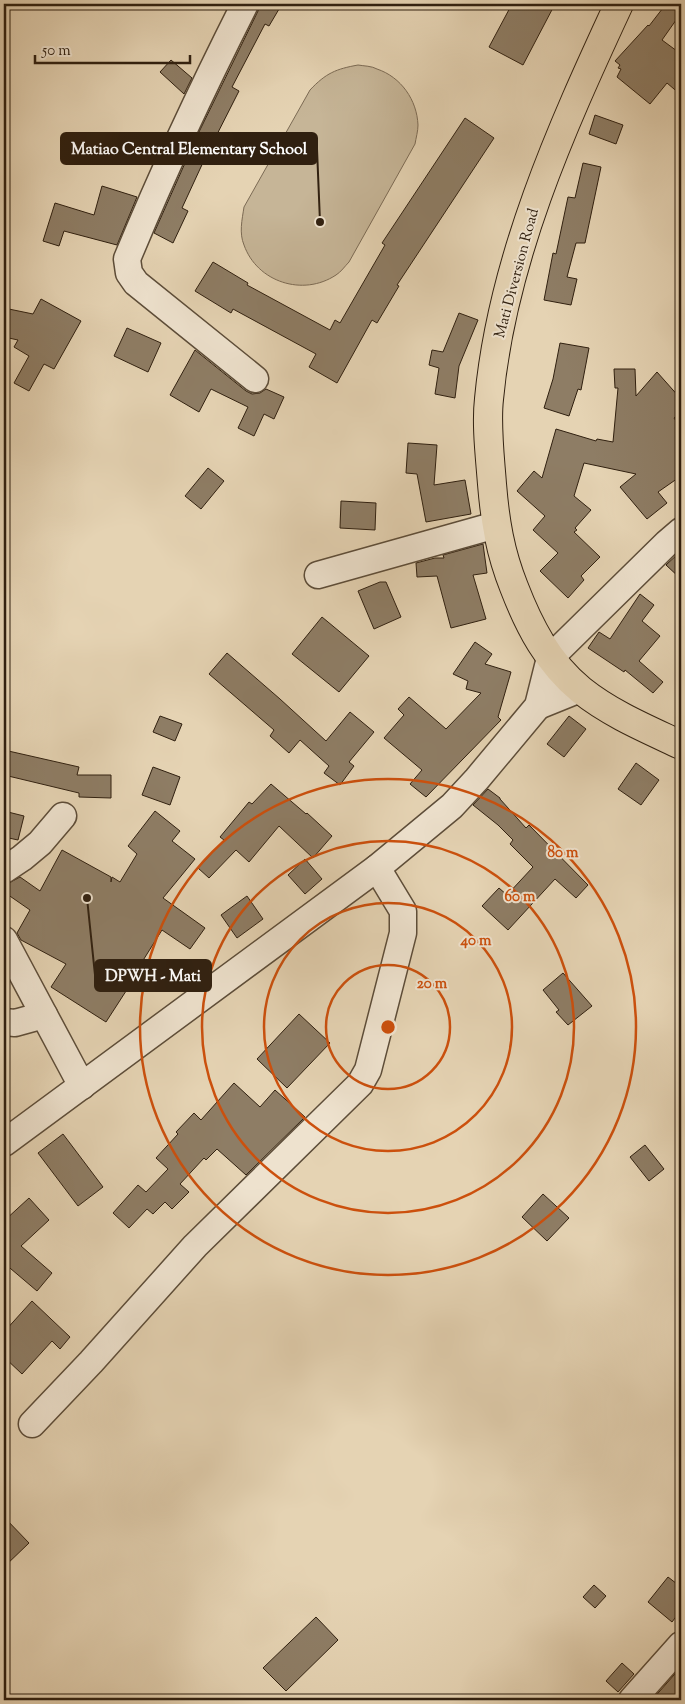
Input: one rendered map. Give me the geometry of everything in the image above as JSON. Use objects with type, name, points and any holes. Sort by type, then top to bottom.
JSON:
[{"type":"highway","name":"Mati Diversion Road","points":[[619,4],[555,149],[536,200],[510,286],[497,339],[488,400],[490,461],[496,525],[506,566],[531,627],[550,658],[580,689],[614,713],[681,745]]},
{"type":"street","points":[[245,4],[170,156],[127,259],[130,273],[136,283],[255,378]]},
{"type":"street","points":[[318,575],[496,525]]},
{"type":"street","points":[[4,1143],[377,868],[452,806],[538,706],[550,658],[681,531]]},
{"type":"street","points":[[538,706],[580,689]]},
{"type":"street","points":[[4,870],[40,843],[63,816]]},
{"type":"street","points":[[32,1424],[91,1362],[195,1246],[360,1084],[368,1070],[403,933],[404,921],[403,911],[377,868]]},
{"type":"street","points":[[4,940],[82,1086]]},
{"type":"street","points":[[4,1022],[15,1023],[44,1015]]},
{"type":"street","points":[[632,1700],[681,1645]]},
{"type":"shaded area","points":[[358,65],[373,67],[386,73],[406,91],[415,107],[417,116],[418,127],[415,144],[349,262],[341,271],[323,282],[310,285],[282,282],[270,277],[250,258],[242,236],[241,226],[244,207],[310,90],[321,79],[332,73],[343,68]]},
{"type":"building","points":[[260,4],[282,4],[269,26],[265,24],[232,87],[239,91],[182,208],[188,211],[173,243],[154,233],[197,136]]},
{"type":"building","points":[[512,4],[555,4],[523,65],[489,47]]},
{"type":"building","points":[[666,4],[673,4],[681,10],[681,13],[662,40],[681,54],[681,95],[667,83],[650,104],[617,77],[621,69],[618,68],[620,65],[615,61],[649,26]]},
{"type":"building","points":[[171,60],[192,78],[184,94],[160,72]]},
{"type":"building","points":[[595,115],[623,125],[616,144],[589,134]]},
{"type":"building","points":[[465,118],[494,138],[397,285],[399,286],[377,323],[372,320],[337,383],[309,367],[316,354],[233,309],[231,313],[195,291],[213,262],[248,283],[247,285],[330,330],[335,320],[340,323],[385,245],[382,243]]},
{"type":"building","points":[[583,163],[601,167],[585,243],[576,243],[567,277],[577,279],[571,305],[544,300],[553,253],[556,254],[568,197],[575,198]]},
{"type":"building","points":[[102,186],[137,197],[117,245],[64,231],[59,246],[43,241],[55,203],[94,215]]},
{"type":"building","points":[[41,299],[81,321],[54,369],[44,364],[29,391],[14,383],[29,356],[14,347],[18,340],[4,337],[4,308],[33,314]]},
{"type":"building","points":[[459,313],[478,320],[459,366],[455,398],[435,394],[439,368],[429,365],[432,350],[443,352]]},
{"type":"building","points":[[127,328],[161,343],[148,372],[114,356]]},
{"type":"building","points":[[560,343],[589,348],[581,390],[578,389],[569,416],[544,408],[553,379]]},
{"type":"building","points":[[195,350],[246,391],[252,394],[260,393],[266,389],[284,397],[274,419],[264,414],[254,436],[238,428],[248,407],[211,389],[199,412],[170,395]]},
{"type":"building","points":[[614,369],[635,369],[636,396],[657,372],[681,399],[681,412],[674,418],[681,428],[681,476],[658,492],[667,503],[647,519],[620,487],[636,474],[584,463],[574,496],[591,510],[575,528],[577,530],[574,532],[600,557],[581,576],[584,580],[568,598],[540,571],[558,553],[533,530],[545,516],[517,491],[534,471],[542,478],[556,429],[596,441],[597,439],[613,442],[618,388],[615,388]]},
{"type":"building","points":[[408,443],[437,445],[434,485],[465,480],[471,514],[426,522],[417,474],[406,473]]},
{"type":"building","points":[[208,468],[224,481],[201,509],[185,496]]},
{"type":"building","points":[[341,501],[376,503],[375,530],[340,528]]},
{"type":"building","points":[[483,544],[487,573],[473,575],[486,619],[451,628],[437,576],[417,577],[416,563],[435,558],[444,558],[443,555]]},
{"type":"building","points":[[681,551],[681,579],[666,565]]},
{"type":"building","points":[[380,582],[386,582],[401,617],[374,629],[358,591]]},
{"type":"building","points":[[640,594],[654,605],[642,621],[660,636],[639,661],[663,682],[653,693],[625,670],[624,672],[588,648],[599,632],[610,639]]},
{"type":"building","points":[[322,617],[369,656],[339,692],[292,654]]},
{"type":"building","points":[[475,642],[492,654],[485,664],[511,672],[498,717],[501,720],[426,797],[410,784],[422,770],[384,738],[404,715],[398,709],[409,697],[446,729],[481,693],[466,689],[468,681],[453,674]]},
{"type":"building","points":[[227,653],[326,741],[350,712],[374,732],[349,762],[354,766],[340,785],[324,773],[329,766],[300,740],[289,753],[270,736],[274,730],[209,674]]},
{"type":"building","points":[[160,716],[182,724],[175,741],[153,732]]},
{"type":"building","points":[[569,716],[586,729],[564,757],[547,744]]},
{"type":"building","points":[[4,750],[79,767],[77,775],[111,775],[111,798],[79,797],[79,793],[4,775]]},
{"type":"building","points":[[636,763],[659,780],[641,805],[618,789]]},
{"type":"building","points":[[153,767],[180,777],[170,805],[142,795]]},
{"type":"building","points":[[271,784],[332,836],[313,858],[279,826],[249,862],[236,850],[209,878],[198,868],[224,840],[220,837],[249,802],[252,804]]},
{"type":"building","points":[[488,789],[500,798],[526,828],[529,825],[588,885],[576,898],[555,879],[508,930],[482,906],[499,888],[507,895],[533,867],[510,844],[513,840],[473,805]]},
{"type":"building","points":[[4,811],[24,816],[18,840],[4,837]]},
{"type":"building","points":[[155,811],[180,831],[172,841],[195,859],[163,898],[205,928],[190,949],[162,930],[137,970],[139,971],[106,1022],[51,987],[66,964],[21,940],[17,933],[30,910],[4,892],[4,889],[7,884],[20,877],[40,891],[62,850],[111,877],[111,882],[112,877],[120,882],[137,854],[128,846]]},
{"type":"building","points":[[305,859],[322,879],[305,894],[288,875]]},
{"type":"building","points":[[247,896],[263,919],[237,938],[221,915]]},
{"type":"building","points":[[563,973],[592,1006],[568,1025],[556,1012],[559,1010],[543,990]]},
{"type":"building","points":[[299,1014],[330,1043],[287,1088],[257,1059]]},
{"type":"building","points":[[234,1083],[260,1107],[275,1090],[305,1117],[246,1175],[217,1149],[206,1160],[204,1158],[180,1184],[189,1192],[172,1209],[165,1202],[153,1214],[147,1209],[129,1228],[113,1213],[138,1185],[146,1192],[168,1169],[156,1158],[194,1113],[201,1120]]},
{"type":"building","points":[[63,1134],[103,1187],[78,1206],[38,1153]]},
{"type":"building","points":[[645,1145],[664,1169],[649,1181],[630,1157]]},
{"type":"building","points":[[543,1194],[569,1218],[547,1241],[522,1217]]},
{"type":"building","points":[[29,1198],[49,1220],[21,1246],[52,1273],[37,1291],[4,1263],[4,1221]]},
{"type":"building","points":[[32,1301],[70,1337],[60,1349],[52,1341],[22,1374],[4,1357],[4,1332]]},
{"type":"building","points":[[4,1517],[29,1543],[4,1567]]},
{"type":"building","points":[[668,1577],[681,1587],[681,1610],[672,1622],[648,1602]]},
{"type":"building","points":[[594,1585],[606,1596],[595,1608],[583,1597]]},
{"type":"building","points":[[316,1617],[338,1640],[286,1691],[263,1668]]},
{"type":"building","points":[[622,1663],[634,1674],[618,1692],[606,1681]]},
{"type":"building","points":[[681,1667],[681,1700],[652,1700]]},
{"type":"place","name":"Matiao Central Elementary School","points":[[320,222]]},
{"type":"place","name":"DPWH - Mati","points":[[87,898]]}]
